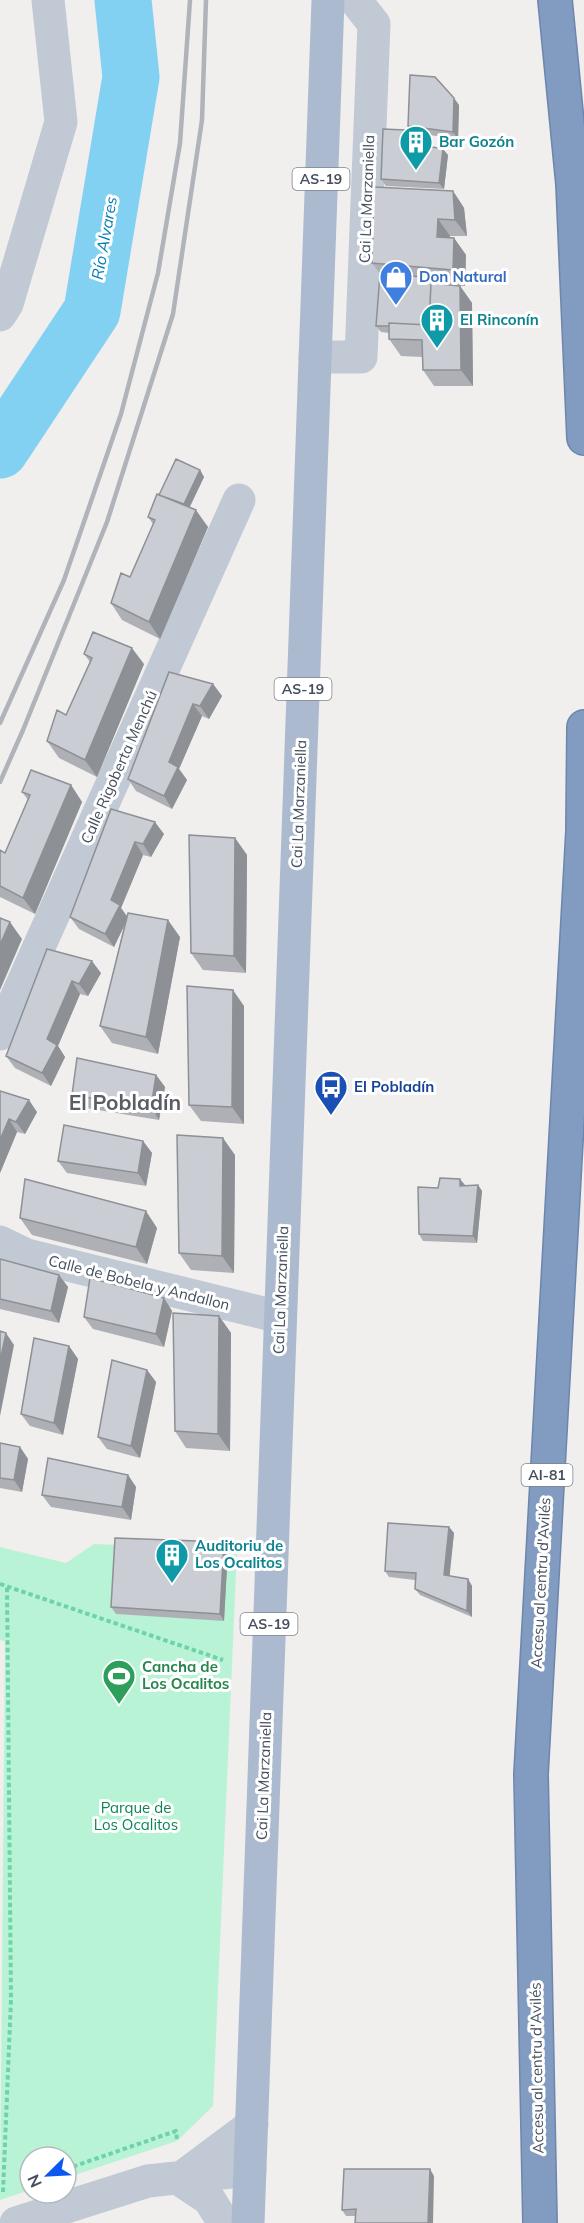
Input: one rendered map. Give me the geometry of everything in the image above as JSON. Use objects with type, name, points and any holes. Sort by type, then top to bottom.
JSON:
[{"type":"highway","points":[[555,0],[573,184],[584,438]]},
{"type":"highway","name":"Accesu al centru d'Avilés","points":[[540,2223],[531,1774],[583,831],[584,727]]},
{"type":"main road","name":"Cai La Marzaniella","points":[[248,2223],[328,0]]},
{"type":"street","points":[[0,315],[7,304],[61,122],[48,0]]},
{"type":"street","name":"Cai La Marzaniella","points":[[315,357],[362,357],[374,24],[355,0]]},
{"type":"street","name":"Calle Rigoberta Menchú","points":[[0,1034],[239,500]]},
{"type":"street","name":"Calle de Bobela y Andallon","points":[[0,1242],[27,1255],[280,1317]]},
{"type":"street","points":[[179,2179],[252,2125]]},
{"type":"street","points":[[16,2223],[148,2181],[250,2170]]},
{"type":"street","points":[[179,2179],[209,2199],[224,2223]]},
{"type":"path","points":[[0,1584],[223,1660]]},
{"type":"path","points":[[4,2191],[11,1999],[6,1587]]},
{"type":"path","points":[[78,2165],[176,2131]]},
{"type":"green space","name":"Parque de Los Ocalitos","points":[[94,1544],[237,1549],[213,2106],[177,2141],[78,2174],[78,2145],[18,2145],[18,2194],[0,2200],[5,1641],[0,1640],[0,1547],[66,1563]]},
{"type":"building","points":[[410,75],[435,77],[454,98],[453,132],[408,126]]},
{"type":"building","name":"Bar Gozón","points":[[383,129],[427,131],[427,146],[443,149],[439,183],[381,179]]},
{"type":"building","points":[[374,187],[453,191],[455,220],[438,219],[437,237],[454,238],[453,270],[372,263]]},
{"type":"building","points":[[380,274],[439,278],[439,284],[431,283],[429,325],[389,323],[389,326],[376,326]]},
{"type":"building","points":[[431,283],[460,286],[461,370],[423,370],[422,340],[389,339],[389,323],[429,325]]},
{"type":"building","points":[[176,459],[200,470],[184,504],[159,495]]},
{"type":"building","points":[[157,494],[196,510],[149,622],[111,603],[121,573],[130,577],[155,520],[148,517]]},
{"type":"building","points":[[93,632],[132,648],[85,760],[47,741],[57,710],[66,715],[92,658],[84,654]]},
{"type":"building","points":[[169,672],[213,684],[200,706],[193,704],[169,762],[178,767],[164,796],[128,779]]},
{"type":"building","points":[[31,770],[71,785],[23,898],[0,886],[0,850],[5,853],[30,795],[22,792]]},
{"type":"building","points":[[111,809],[155,822],[143,844],[135,842],[111,900],[120,905],[105,934],[70,917]]},
{"type":"building","points":[[189,835],[235,838],[234,956],[191,953]]},
{"type":"building","points":[[128,913],[168,920],[146,1037],[100,1026]]},
{"type":"building","points":[[0,918],[10,922],[0,945]]},
{"type":"building","points":[[47,949],[92,961],[79,984],[72,981],[47,1039],[57,1045],[42,1073],[6,1056]]},
{"type":"building","points":[[187,986],[233,990],[232,1107],[189,1105]]},
{"type":"building","points":[[77,1058],[156,1075],[151,1107],[72,1095]]},
{"type":"building","points":[[0,1091],[29,1100],[16,1122],[9,1119],[0,1140]]},
{"type":"building","points":[[64,1125],[143,1141],[138,1173],[58,1161]]},
{"type":"building","points":[[177,1135],[223,1138],[222,1256],[179,1253]]},
{"type":"building","points":[[440,1178],[460,1179],[460,1186],[478,1185],[473,1236],[419,1234],[418,1187],[438,1188]]},
{"type":"building","points":[[25,1179],[146,1211],[136,1247],[20,1218]]},
{"type":"building","points":[[0,1259],[59,1275],[51,1311],[0,1299]]},
{"type":"building","points":[[90,1278],[164,1298],[156,1334],[84,1317]]},
{"type":"building","points":[[173,1313],[219,1316],[218,1434],[175,1431]]},
{"type":"building","points":[[0,1331],[6,1333],[0,1361]]},
{"type":"building","points":[[34,1338],[69,1346],[54,1423],[21,1414]]},
{"type":"building","points":[[112,1360],[147,1370],[131,1446],[98,1437]]},
{"type":"building","points":[[0,1443],[20,1447],[14,1480],[0,1478]]},
{"type":"building","points":[[48,1458],[128,1475],[122,1507],[42,1495]]},
{"type":"building","points":[[388,1523],[449,1527],[444,1575],[468,1579],[467,1611],[415,1589],[416,1573],[385,1571]]},
{"type":"building","name":"Auditoriu de Los Ocalitos","points":[[115,1538],[224,1542],[220,1614],[111,1607]]},
{"type":"building","points":[[344,2169],[430,2169],[428,2223],[355,2223],[356,2209],[342,2210]]},
{"type":"waterway","name":"Río Alvares","points":[[0,450],[92,311],[131,77],[123,0]]},
{"type":"railway","points":[[0,723],[64,580],[121,414],[158,273],[180,143],[190,0]]},
{"type":"railway","points":[[0,782],[107,522],[173,314],[202,120],[206,0]]},
{"type":"place","name":"Bar Gozón","points":[[416,171]]},
{"type":"place","name":"Don Natural","points":[[396,306]]},
{"type":"place","name":"El Rinconín","points":[[437,349]]},
{"type":"place","name":"El Pobladín","points":[[331,1116]]},
{"type":"place","name":"Auditoriu de Los Ocalitos","points":[[172,1584]]},
{"type":"place","name":"Cancha de Los Ocalitos","points":[[119,1705]]},
{"type":"district","name":"El Pobladín","points":[[125,1103]]}]
